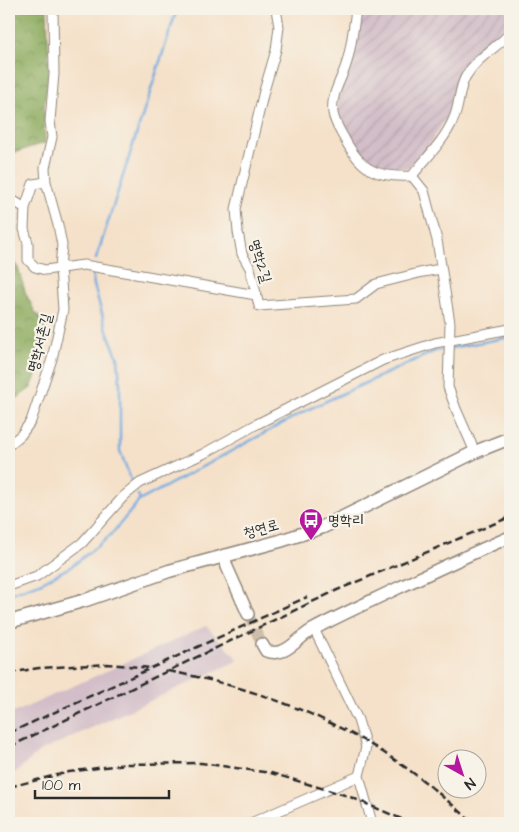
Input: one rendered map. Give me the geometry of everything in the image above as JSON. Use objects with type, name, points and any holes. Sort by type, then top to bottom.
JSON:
[{"type":"main road","name":"청연로","points":[[9,622],[86,600],[169,571],[280,541],[323,527],[475,452],[510,438]]},
{"type":"street","name":"명학서촌길","points":[[9,445],[21,435],[31,421],[52,359],[63,310],[60,267],[62,245],[46,182],[45,168],[52,137],[50,121],[54,74],[53,9]]},
{"type":"street","name":"명학2길","points":[[276,9],[279,27],[276,50],[236,209],[242,254],[250,268],[256,286],[259,306],[356,299],[376,284],[441,269]]},
{"type":"street","points":[[356,9],[348,60],[338,84],[333,114],[350,149],[362,164],[373,171],[391,177],[412,176],[444,136],[454,119],[459,95],[466,76],[484,55],[510,33]]},
{"type":"street","points":[[412,176],[424,191],[432,216],[448,304],[450,323],[448,387],[475,452]]},
{"type":"street","points":[[46,182],[34,184],[25,208],[24,229],[28,243],[28,260],[35,267],[45,270],[84,265],[256,295]]},
{"type":"street","points":[[9,198],[25,208]]},
{"type":"street","points":[[9,586],[37,576],[82,543],[124,496],[140,483],[203,454],[257,424],[383,360],[434,343],[450,343],[510,329]]},
{"type":"street","points":[[262,644],[266,650],[272,653],[289,649],[314,629],[453,562],[510,537]]},
{"type":"street","points":[[224,555],[227,567],[248,614]]},
{"type":"street","points":[[314,629],[358,720],[366,746],[359,776],[372,823]]},
{"type":"street","points":[[251,823],[359,776]]},
{"type":"shaded area","points":[[358,9],[510,9],[510,25],[473,57],[459,73],[449,114],[424,153],[407,168],[385,168],[359,151],[337,118],[338,100]]},
{"type":"shaded area","points":[[206,626],[239,660],[39,752],[9,778],[9,715]]},
{"type":"green space","points":[[9,9],[47,9],[49,68],[44,108],[45,143],[10,154]]},
{"type":"green space","points":[[9,254],[18,268],[26,294],[35,312],[46,325],[42,360],[31,388],[9,404]]},
{"type":"waterway","points":[[96,259],[177,9]]},
{"type":"waterway","points":[[92,271],[106,328],[118,359],[120,451],[131,480]]},
{"type":"waterway","points":[[9,594],[42,582],[72,566],[110,536],[139,501],[309,409],[435,351],[510,337]]},
{"type":"waterway","points":[[138,495],[140,500]]},
{"type":"tunnel","points":[[248,614],[262,644]]},
{"type":"railway","points":[[9,747],[335,591],[510,517]]},
{"type":"railway","points":[[9,733],[307,597]]},
{"type":"railway","points":[[9,673],[39,668],[108,664],[150,668]]},
{"type":"railway","points":[[168,671],[243,689],[315,716],[382,752],[414,774],[472,823]]},
{"type":"railway","points":[[9,787],[69,772],[126,764],[201,763],[271,773],[348,796],[411,823]]},
{"type":"place","name":"명학리","points":[[311,541]]}]
